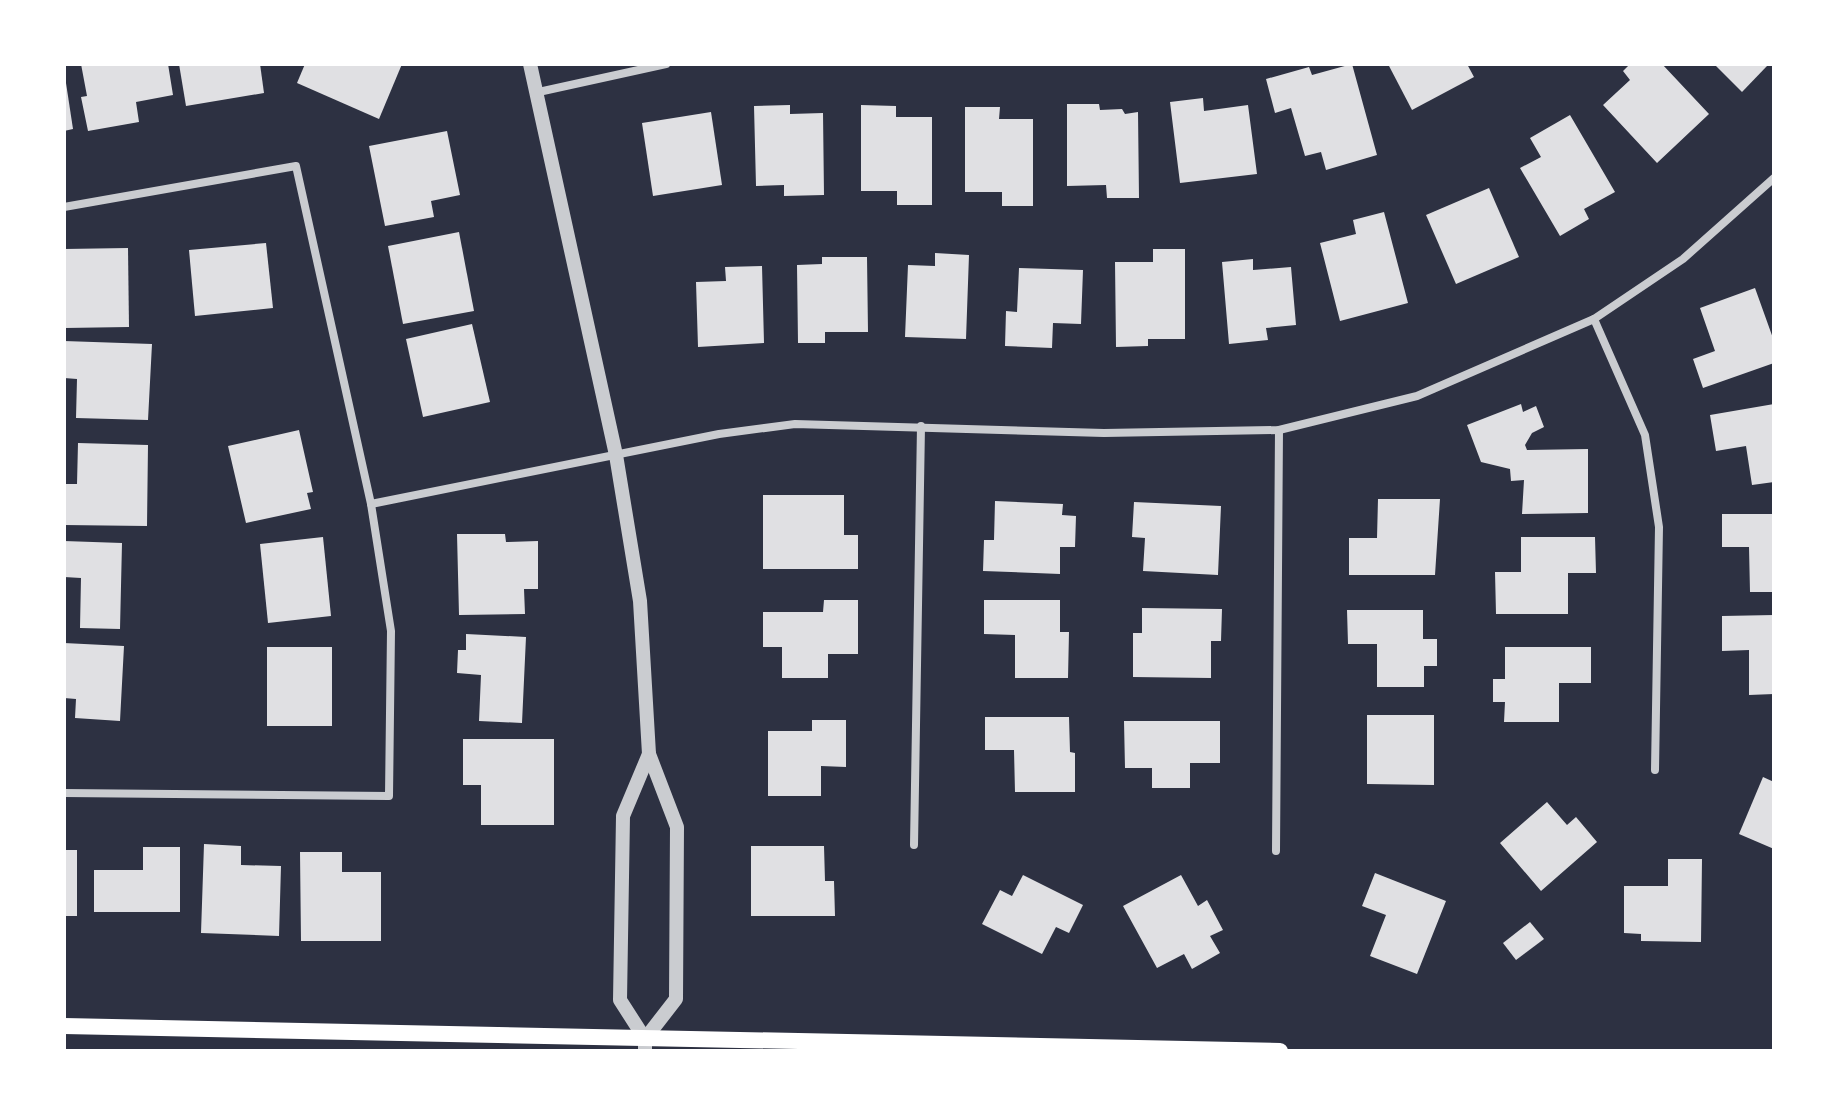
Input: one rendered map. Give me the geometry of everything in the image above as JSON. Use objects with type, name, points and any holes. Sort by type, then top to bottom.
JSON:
[{"type":"main road","points":[[64,1026],[645,1045],[1280,1051]]},
{"type":"street","points":[[530,64],[534,93],[577,266],[616,455],[640,601],[649,754],[677,827],[676,999],[645,1045],[620,1000],[623,816],[649,754]]},
{"type":"street","points":[[534,93],[666,64]]},
{"type":"street","points":[[64,207],[296,166],[371,504],[391,631],[389,796],[64,793]]},
{"type":"street","points":[[371,504],[719,434],[795,424],[1104,433],[1279,430],[1417,396],[1594,319],[1683,259],[1774,178]]},
{"type":"street","points":[[1594,319],[1645,435],[1659,527],[1655,770]]},
{"type":"street","points":[[914,845],[921,426]]},
{"type":"street","points":[[1276,851],[1279,430]]},
{"type":"building","points":[[81,64],[168,64],[173,95],[136,102],[139,122],[88,131],[81,97],[87,96]]},
{"type":"building","points":[[179,64],[260,64],[264,93],[186,106]]},
{"type":"building","points":[[305,64],[402,64],[379,119],[297,83]]},
{"type":"building","points":[[1352,64],[1377,155],[1326,170],[1321,152],[1305,156],[1291,108],[1275,113],[1266,79],[1309,67],[1312,75]]},
{"type":"building","points":[[1388,64],[1467,64],[1474,77],[1412,110]]},
{"type":"building","points":[[1630,64],[1662,64],[1709,114],[1657,163],[1603,105],[1630,80],[1623,71]]},
{"type":"building","points":[[1714,64],[1765,64],[1767,66],[1742,92]]},
{"type":"building","points":[[64,84],[73,129],[64,131]]},
{"type":"building","points":[[1203,98],[1204,111],[1248,105],[1257,174],[1180,183],[1170,102]]},
{"type":"building","points":[[1067,104],[1099,104],[1100,110],[1122,109],[1125,114],[1138,112],[1139,198],[1107,198],[1106,185],[1067,186]]},
{"type":"building","points":[[790,105],[790,114],[823,113],[824,195],[784,196],[784,185],[756,186],[754,106]]},
{"type":"building","points":[[861,105],[896,106],[896,117],[932,117],[932,205],[897,205],[897,191],[861,191]]},
{"type":"building","points":[[965,107],[1000,107],[999,119],[1033,119],[1033,206],[1002,206],[1002,192],[965,192]]},
{"type":"building","points":[[711,112],[722,185],[653,196],[642,123]]},
{"type":"building","points":[[1570,115],[1615,192],[1584,209],[1589,219],[1560,236],[1520,168],[1541,157],[1530,138]]},
{"type":"building","points":[[447,131],[460,195],[431,201],[434,217],[385,226],[369,146]]},
{"type":"building","points":[[1489,188],[1519,257],[1456,284],[1426,215]]},
{"type":"building","points":[[1384,212],[1408,303],[1340,321],[1320,243],[1356,234],[1353,220]]},
{"type":"building","points":[[459,232],[474,311],[403,324],[388,246]]},
{"type":"building","points":[[266,243],[273,308],[195,316],[189,250]]},
{"type":"building","points":[[128,248],[129,327],[65,328],[64,249]]},
{"type":"building","points":[[1153,249],[1185,249],[1185,339],[1148,339],[1148,346],[1116,347],[1115,262],[1153,262]]},
{"type":"building","points":[[935,253],[969,255],[966,339],[905,337],[908,265],[935,266]]},
{"type":"building","points":[[822,257],[867,257],[868,332],[825,332],[825,343],[798,343],[797,265],[822,264]]},
{"type":"building","points":[[1253,259],[1253,270],[1291,267],[1296,325],[1266,328],[1268,340],[1229,344],[1222,262]]},
{"type":"building","points":[[762,266],[764,343],[698,347],[696,282],[726,281],[725,267]]},
{"type":"building","points":[[1019,268],[1083,270],[1081,324],[1053,323],[1052,348],[1005,346],[1006,311],[1017,312]]},
{"type":"building","points":[[1755,288],[1774,341],[1774,363],[1703,388],[1693,359],[1715,351],[1700,308]]},
{"type":"building","points":[[472,324],[490,402],[423,417],[406,339]]},
{"type":"building","points":[[64,341],[152,344],[148,420],[76,418],[77,379],[64,378]]},
{"type":"building","points":[[1521,404],[1523,412],[1536,406],[1544,427],[1532,433],[1525,445],[1527,450],[1588,449],[1588,513],[1522,514],[1524,480],[1511,481],[1510,469],[1481,462],[1467,425]]},
{"type":"building","points":[[1774,404],[1774,482],[1752,485],[1746,446],[1716,451],[1710,415]]},
{"type":"building","points":[[299,430],[313,492],[307,493],[311,509],[246,523],[228,446]]},
{"type":"building","points":[[78,443],[148,445],[147,526],[64,525],[64,484],[77,484]]},
{"type":"building","points":[[763,495],[844,495],[844,535],[858,535],[858,569],[763,569]]},
{"type":"building","points":[[1378,499],[1440,499],[1435,575],[1349,575],[1349,538],[1377,538]]},
{"type":"building","points":[[995,501],[1063,504],[1062,515],[1076,516],[1075,547],[1060,547],[1060,574],[983,571],[984,540],[994,540]]},
{"type":"building","points":[[1134,502],[1221,506],[1218,575],[1143,571],[1145,538],[1132,537]]},
{"type":"building","points":[[1722,514],[1774,514],[1774,592],[1750,592],[1749,547],[1722,547]]},
{"type":"building","points":[[457,534],[505,534],[506,542],[538,541],[538,589],[524,589],[525,614],[459,615]]},
{"type":"building","points":[[323,537],[331,616],[268,623],[260,544]]},
{"type":"building","points":[[1521,537],[1595,537],[1596,573],[1568,573],[1568,614],[1496,614],[1495,572],[1521,572]]},
{"type":"building","points":[[64,541],[122,543],[120,629],[80,628],[81,578],[64,577]]},
{"type":"building","points":[[824,600],[858,600],[858,654],[828,654],[828,678],[782,678],[782,647],[763,647],[763,612],[823,612]]},
{"type":"building","points":[[984,600],[1060,600],[1060,632],[1069,632],[1068,678],[1015,678],[1015,635],[984,634]]},
{"type":"building","points":[[1142,608],[1222,609],[1221,641],[1211,641],[1211,678],[1133,677],[1133,633],[1142,633]]},
{"type":"building","points":[[1347,610],[1423,610],[1423,639],[1437,639],[1437,666],[1424,666],[1424,687],[1377,687],[1377,644],[1348,644]]},
{"type":"building","points":[[1774,615],[1774,694],[1749,695],[1749,650],[1722,651],[1722,616]]},
{"type":"building","points":[[466,634],[526,637],[522,723],[479,721],[481,675],[457,673],[458,650],[466,650]]},
{"type":"building","points":[[64,643],[124,646],[120,721],[75,718],[76,699],[64,698]]},
{"type":"building","points":[[267,647],[332,647],[332,726],[267,726]]},
{"type":"building","points":[[1505,647],[1591,647],[1591,683],[1559,683],[1559,722],[1504,722],[1505,702],[1493,702],[1493,679],[1505,679]]},
{"type":"building","points":[[1367,715],[1434,715],[1434,785],[1367,784]]},
{"type":"building","points":[[985,717],[1069,717],[1070,752],[1075,753],[1075,792],[1015,792],[1014,750],[985,750]]},
{"type":"building","points":[[812,720],[846,720],[846,767],[821,766],[821,796],[768,796],[768,731],[812,731]]},
{"type":"building","points":[[1124,721],[1220,721],[1220,763],[1190,763],[1190,788],[1152,788],[1152,768],[1125,768]]},
{"type":"building","points":[[463,739],[554,739],[554,825],[481,825],[481,785],[463,785]]},
{"type":"building","points":[[1763,777],[1774,782],[1774,849],[1739,834]]},
{"type":"building","points":[[1547,802],[1567,825],[1576,817],[1597,842],[1541,891],[1500,843]]},
{"type":"building","points":[[204,844],[241,846],[241,865],[281,866],[279,936],[201,933]]},
{"type":"building","points":[[751,846],[824,846],[825,881],[834,881],[835,916],[751,916]]},
{"type":"building","points":[[143,847],[180,847],[180,912],[94,912],[94,870],[143,870]]},
{"type":"building","points":[[64,850],[77,850],[77,916],[64,916]]},
{"type":"building","points":[[300,852],[342,852],[342,872],[381,872],[381,941],[301,941]]},
{"type":"building","points":[[1668,859],[1702,859],[1701,942],[1641,941],[1641,934],[1624,933],[1624,886],[1668,886]]},
{"type":"building","points":[[1375,873],[1446,901],[1417,974],[1370,956],[1386,915],[1362,906]]},
{"type":"building","points":[[1023,875],[1083,905],[1069,933],[1056,927],[1042,954],[982,924],[1000,890],[1012,896]]},
{"type":"building","points":[[1181,875],[1198,906],[1207,900],[1223,930],[1210,936],[1220,953],[1192,969],[1184,954],[1157,968],[1123,906]]},
{"type":"building","points":[[1530,922],[1544,939],[1516,960],[1503,943]]}]
